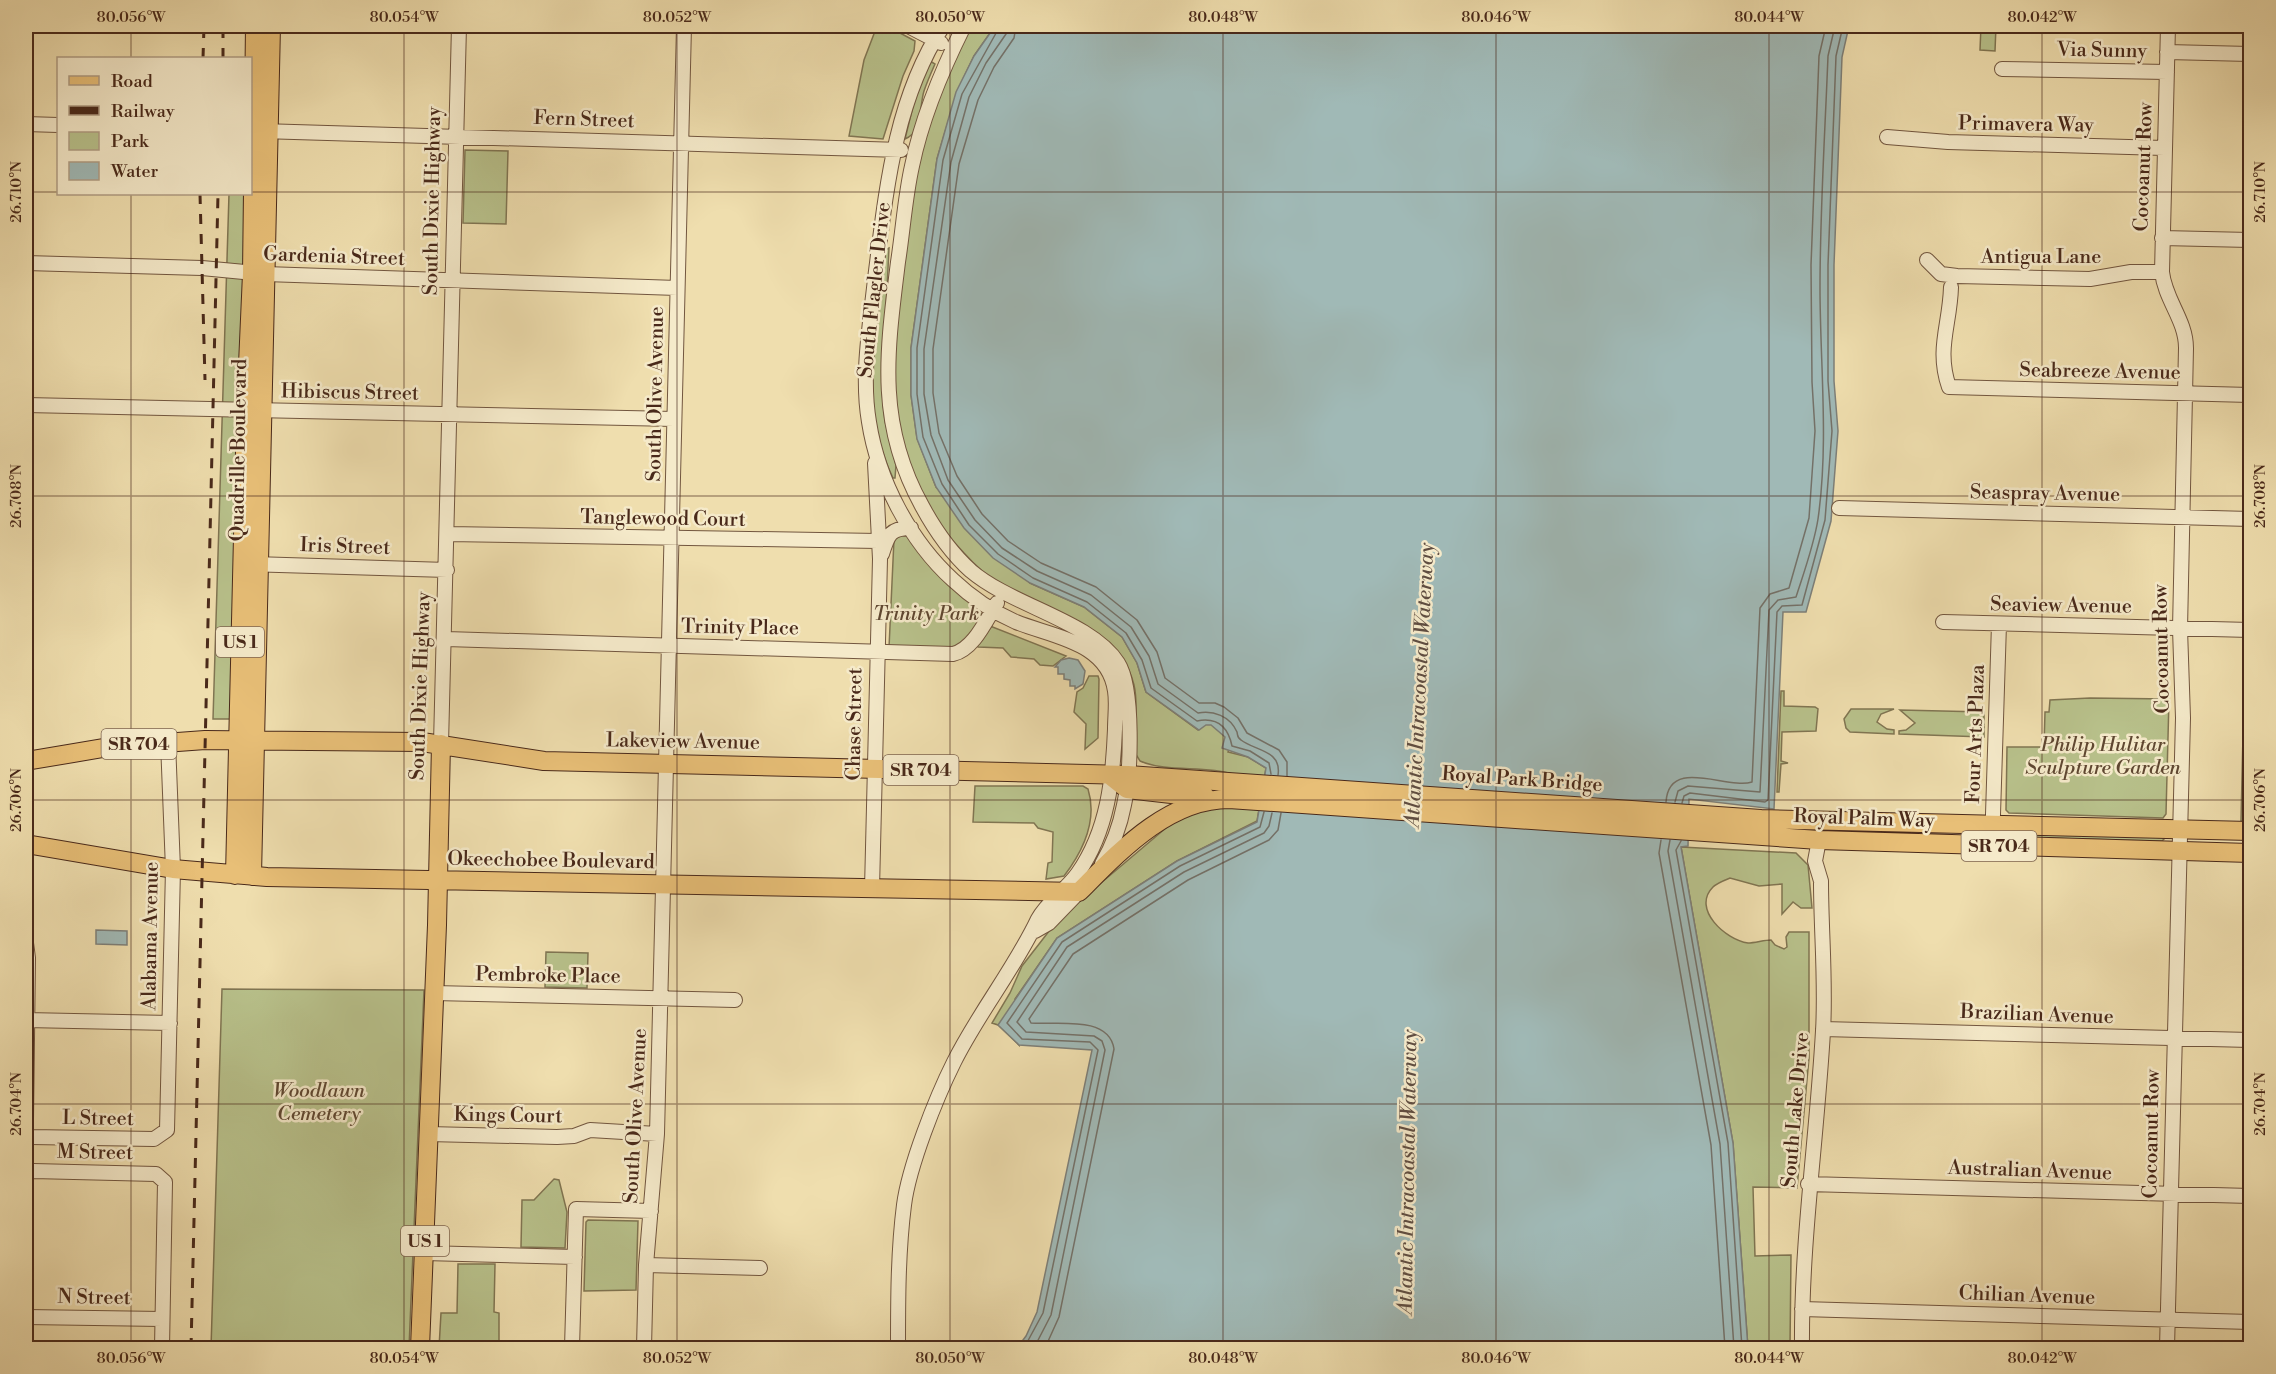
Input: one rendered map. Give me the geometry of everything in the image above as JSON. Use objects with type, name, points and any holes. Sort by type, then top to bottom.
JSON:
[{"type":"main road","name":"Quadrille Boulevard","points":[[244,875],[259,274],[255,26]]},
{"type":"main road","name":"Quadrille Boulevard","points":[[257,131],[271,26]]},
{"type":"main road","name":"SR 704","points":[[26,761],[109,747],[168,742],[247,740]]},
{"type":"main road","name":"Lakeview Avenue","points":[[247,740],[441,744],[544,761],[874,768],[1122,780],[1232,794]]},
{"type":"main road","name":"South Dixie Highway","points":[[420,1348],[441,744]]},
{"type":"main road","name":"Lakeview Avenue","points":[[1122,780],[1232,794]]},
{"type":"main road","name":"SR 704","points":[[1097,874],[1164,818],[1191,805],[1232,794]]},
{"type":"main road","name":"Royal Park Bridge","points":[[1232,794],[1693,824]]},
{"type":"main road","name":"Royal Palm Way","points":[[1693,824],[1845,820],[2250,831]]},
{"type":"main road","points":[[1828,841],[1845,820]]},
{"type":"main road","name":"Royal Palm Way","points":[[1693,824],[1828,841],[2250,853]]},
{"type":"main road","name":"Okeechobee Boulevard","points":[[26,844],[173,870],[244,875],[438,881],[1070,892]]},
{"type":"main road","name":"South Flagler Drive","points":[[1070,892],[1097,874]]},
{"type":"street","name":"South Dixie Highway","points":[[441,744],[446,639],[459,26]]},
{"type":"street","name":"South Olive Avenue","points":[[644,1348],[646,1265],[657,1134],[665,885],[684,26]]},
{"type":"street","points":[[908,26],[951,50]]},
{"type":"street","name":"South Flagler Drive","points":[[876,454],[868,422],[866,371],[878,254],[894,149],[917,75],[934,39],[944,26]]},
{"type":"street","name":"South Flagler Drive","points":[[964,26],[951,50],[929,106],[915,152],[887,355],[889,415],[902,463],[917,498],[934,529],[952,552],[971,571],[1003,593],[1088,635],[1105,647],[1118,663],[1128,691],[1122,780],[1115,839],[1097,874]]},
{"type":"street","name":"Cocoanut Row","points":[[2167,1348],[2183,706],[2180,628],[2185,393],[2185,333],[2166,292],[2162,272],[2168,26]]},
{"type":"street","points":[[2167,52],[2250,54]]},
{"type":"street","name":"Via Sunny","points":[[2002,69],[2167,72]]},
{"type":"street","points":[[26,124],[57,125]]},
{"type":"street","name":"Fern Street","points":[[257,131],[894,149],[915,152]]},
{"type":"street","name":"Primavera Way","points":[[1887,136],[1948,142],[2164,148]]},
{"type":"street","points":[[2162,238],[2250,240]]},
{"type":"street","name":"Antigua Lane","points":[[1927,260],[1941,274],[1957,276],[2090,279],[2131,272],[2162,272]]},
{"type":"street","name":"Gardenia Street","points":[[26,263],[190,267],[259,274],[677,288]]},
{"type":"street","name":"Seabreeze Avenue","points":[[1951,287],[1949,315],[1941,352],[1949,387],[2250,395]]},
{"type":"street","name":"Hibiscus Street","points":[[26,405],[674,419]]},
{"type":"street","name":"Chase Street","points":[[872,889],[880,559],[878,541],[884,495],[876,454]]},
{"type":"street","points":[[884,495],[900,476],[902,463]]},
{"type":"street","points":[[884,495],[917,498]]},
{"type":"street","name":"South Flagler Drive","points":[[884,495],[949,578],[993,610],[1014,621],[1089,649],[1105,666],[1111,676],[1116,695],[1115,757],[1122,780],[1106,809],[1095,843],[1070,892],[1049,923],[1035,931],[1004,976],[956,1059],[911,1172],[904,1205],[898,1348]]},
{"type":"street","name":"Seaspray Avenue","points":[[1839,508],[2250,519]]},
{"type":"street","name":"Chase Street","points":[[880,559],[888,535],[898,528],[911,528]]},
{"type":"street","name":"Tanglewood Court","points":[[448,534],[878,541]]},
{"type":"street","name":"Iris Street","points":[[250,564],[447,570]]},
{"type":"street","name":"Trinity Place","points":[[446,639],[876,652],[960,652],[971,643],[1003,593]]},
{"type":"street","name":"Seaview Avenue","points":[[1943,622],[2250,630]]},
{"type":"street","name":"Four Arts Plaza","points":[[1992,846],[1999,624]]},
{"type":"street","name":"Alabama Avenue","points":[[167,1131],[173,870],[168,742]]},
{"type":"street","name":"South Lake Drive","points":[[1802,1348],[1808,1184],[1823,1029],[1820,875],[1815,861],[1828,841]]},
{"type":"street","points":[[26,943],[26,1119]]},
{"type":"street","name":"Pembroke Place","points":[[434,993],[735,1000]]},
{"type":"street","points":[[26,1020],[170,1023]]},
{"type":"street","name":"Brazilian Avenue","points":[[1823,1029],[2250,1040]]},
{"type":"street","name":"Kings Court","points":[[429,1134],[557,1137],[574,1136],[590,1130],[657,1134]]},
{"type":"street","name":"L Street","points":[[26,1135],[31,1137],[154,1139],[167,1131]]},
{"type":"street","name":"M Street","points":[[26,1173],[156,1174],[162,1177],[165,1182],[162,1319]]},
{"type":"street","name":"Australian Avenue","points":[[1808,1184],[2250,1196]]},
{"type":"street","points":[[572,1348],[576,1209],[651,1211]]},
{"type":"street","points":[[424,1253],[575,1257]]},
{"type":"street","points":[[646,1265],[760,1268]]},
{"type":"street","name":"Chilian Avenue","points":[[1802,1309],[2250,1322]]},
{"type":"street","name":"N Street","points":[[26,1317],[162,1319]]},
{"type":"street","points":[[162,1319],[162,1348]]},
{"type":"green space","points":[[877,26],[887,26],[915,41],[914,51],[903,76],[883,139],[849,136],[864,60]]},
{"type":"green space","points":[[970,26],[995,26],[974,56],[957,92],[937,159],[911,348],[911,395],[917,438],[936,487],[1030,583],[1084,607],[1122,637],[1137,663],[1146,692],[1198,730],[1210,717],[1234,736],[1228,752],[1248,757],[1266,768],[1257,821],[1177,861],[1057,938],[1015,999],[1014,1018],[1019,1045],[998,1025],[992,1023],[1010,993],[1022,966],[1053,926],[1173,822],[1187,814],[1216,808],[1232,774],[1221,771],[1162,767],[1140,761],[1135,753],[1134,685],[1126,664],[1113,647],[1097,633],[998,583],[980,569],[939,522],[918,486],[903,448],[894,408],[892,379],[911,203],[917,169],[931,119]]},
{"type":"green space","points":[[1981,26],[1996,26],[1995,51],[1980,50]]},
{"type":"green space","points":[[930,61],[935,64],[924,91],[918,125],[911,136],[905,139],[916,94]]},
{"type":"green space","points":[[465,150],[508,151],[506,224],[463,223]]},
{"type":"green space","points":[[229,195],[247,195],[249,719],[213,719]]},
{"type":"green space","points":[[889,248],[882,391],[885,421],[896,465],[895,478],[893,478],[882,451],[873,394],[874,336],[885,250]]},
{"type":"green space","name":"Trinity Park","points":[[907,533],[955,589],[984,616],[967,641],[952,650],[889,648],[894,539]]},
{"type":"green space","points":[[990,626],[1066,656],[1053,666],[1040,665],[1034,659],[1011,657],[1003,648],[978,647],[977,645]]},
{"type":"green space","points":[[1089,676],[1098,676],[1099,679],[1098,738],[1085,749],[1086,724],[1074,712],[1077,692],[1083,688]]},
{"type":"green space","points":[[1781,691],[1784,691],[1784,706],[1818,709],[1816,731],[1782,732],[1781,761],[1788,763],[1781,764],[1779,792],[1777,792]]},
{"type":"green space","name":"Philip Hulitar Sculpture Garden","points":[[2169,699],[2166,814],[2163,818],[2009,813],[2006,810],[2007,747],[2044,747],[2045,712],[2049,712],[2050,700]]},
{"type":"green space","points":[[1851,709],[1894,709],[1881,714],[1877,722],[1887,729],[1894,730],[1894,734],[1850,732],[1846,728],[1844,719]]},
{"type":"green space","points":[[1900,710],[1984,712],[1984,737],[1899,734],[1899,731],[1906,730],[1915,723]]},
{"type":"green space","points":[[2243,735],[2250,735],[2250,821],[2241,821]]},
{"type":"green space","points":[[975,786],[1083,786],[1088,789],[1091,813],[1087,835],[1083,846],[1064,876],[1046,879],[1048,863],[1052,862],[1053,832],[1038,828],[1034,823],[973,822]]},
{"type":"green space","points":[[2004,833],[2166,837],[2162,841],[2003,837]]},
{"type":"green space","points":[[1681,847],[1796,853],[1808,865],[1812,908],[1801,908],[1793,902],[1782,914],[1782,884],[1759,886],[1730,878],[1713,887],[1707,896],[1706,905],[1709,914],[1721,930],[1739,941],[1748,943],[1771,940],[1775,945],[1784,949],[1787,947],[1786,937],[1789,932],[1809,932],[1809,1058],[1797,1188],[1753,1187],[1755,1256],[1791,1255],[1790,1348],[1748,1348],[1733,1143]]},
{"type":"green space","points":[[546,952],[588,953],[587,988],[545,987]]},
{"type":"green space","name":"Woodlawn Cemetery","points":[[222,989],[424,990],[409,1348],[211,1348]]},
{"type":"green space","points":[[554,1179],[559,1180],[567,1212],[565,1248],[521,1247],[522,1200],[534,1200]]},
{"type":"green space","points":[[588,1220],[638,1221],[636,1290],[584,1291],[586,1222]]},
{"type":"green space","points":[[458,1264],[495,1264],[494,1312],[499,1313],[499,1348],[439,1348],[441,1313],[457,1313]]},
{"type":"water","name":"Atlantic Intracoastal Waterway","points":[[995,26],[1849,26],[1842,57],[1834,265],[1834,381],[1838,431],[1831,521],[1806,612],[1783,612],[1774,809],[1689,799],[1688,846],[1681,847],[1733,1143],[1748,1348],[1017,1348],[1026,1336],[1037,1312],[1092,1050],[1019,1045],[998,1025],[1057,938],[1177,861],[1257,822],[1266,768],[1248,757],[1222,748],[1225,737],[1211,725],[1206,725],[1199,730],[1146,692],[1137,663],[1122,637],[1084,607],[1030,583],[993,558],[964,528],[936,487],[917,439],[911,395],[911,348],[937,159],[956,92],[974,56]]},
{"type":"water","points":[[1069,658],[1078,660],[1085,671],[1083,684],[1075,689],[1075,686],[1070,686],[1070,680],[1064,679],[1064,674],[1058,674],[1058,667],[1055,667],[1061,660]]},
{"type":"water","points":[[96,930],[127,931],[127,945],[96,944]]},
{"type":"railway","points":[[203,57],[204,26]]},
{"type":"railway","points":[[223,26],[223,57]]},
{"type":"railway","points":[[200,195],[205,380]]},
{"type":"railway","points":[[191,1348],[218,195]]}]
